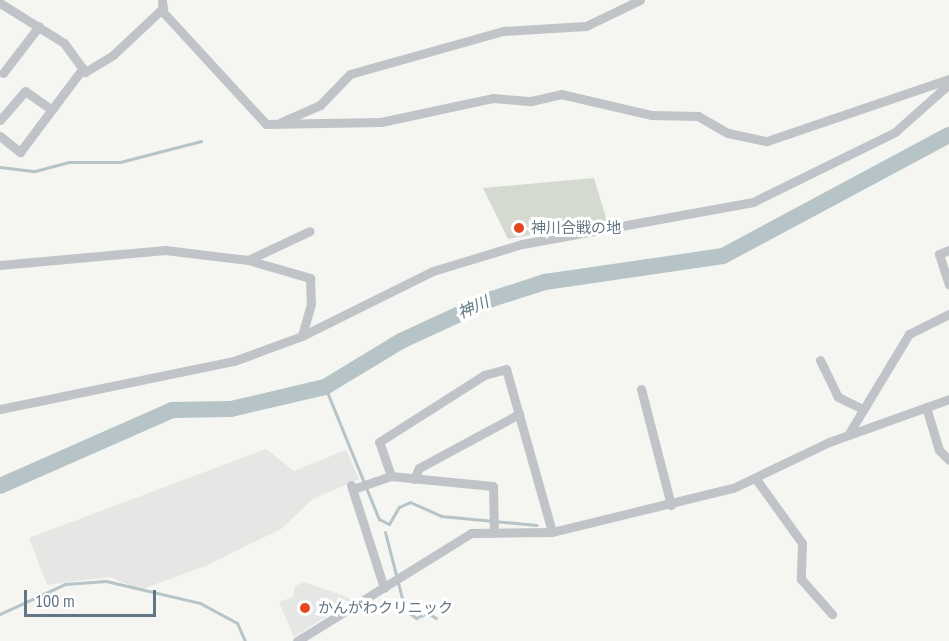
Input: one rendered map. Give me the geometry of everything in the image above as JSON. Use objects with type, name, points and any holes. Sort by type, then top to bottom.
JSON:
[{"type":"street","points":[[276,124],[320,105],[350,74],[503,31],[586,26],[639,0]]},
{"type":"street","points":[[0,3],[64,43],[83,68]]},
{"type":"street","points":[[0,136],[20,152],[83,68],[112,55],[163,4],[266,124],[381,122],[483,99],[531,101],[561,94],[651,115],[698,116],[735,135],[767,141],[872,101],[949,79]]},
{"type":"street","points":[[3,73],[39,26]]},
{"type":"street","points":[[0,409],[195,372],[302,336],[433,271],[522,244],[753,202],[895,132],[949,84]]},
{"type":"street","points":[[0,120],[25,91],[51,109]]},
{"type":"street","points":[[248,260],[310,231]]},
{"type":"street","points":[[0,265],[165,250],[248,260],[310,278],[311,304],[302,336]]},
{"type":"street","points":[[949,250],[939,254],[949,284]]},
{"type":"street","points":[[848,435],[909,334],[949,314]]},
{"type":"street","points":[[820,360],[838,397],[863,410]]},
{"type":"street","points":[[391,477],[379,442],[484,375],[506,369],[552,532]]},
{"type":"street","points":[[641,389],[671,505]]},
{"type":"street","points":[[297,641],[462,537],[495,533],[552,532],[671,505],[756,479],[848,435],[949,399]]},
{"type":"street","points":[[926,407],[939,450],[949,460]]},
{"type":"street","points":[[414,478],[419,468],[519,414]]},
{"type":"street","points":[[384,588],[352,487],[391,477],[493,486],[495,533]]},
{"type":"street","points":[[756,479],[802,543],[801,579],[832,614]]},
{"type":"shaded area","points":[[594,178],[607,221],[508,239],[483,188]]},
{"type":"shaded area","points":[[266,449],[294,471],[346,450],[359,479],[313,499],[281,529],[208,565],[140,590],[110,577],[47,585],[29,538]]},
{"type":"shaded area","name":"かんがわクリニック","points":[[304,582],[353,599],[294,637],[279,602],[293,597],[295,586]]},
{"type":"waterway","name":"神川","points":[[0,486],[172,410],[231,409],[325,387],[401,341],[492,299],[545,282],[723,256],[949,135]]},
{"type":"waterway","points":[[0,167],[35,171],[69,162],[120,162],[201,141]]},
{"type":"waterway","points":[[325,387],[379,519],[389,524],[399,507],[410,502],[441,516],[537,525]]},
{"type":"waterway","points":[[385,532],[405,610],[416,618],[427,613],[436,618]]},
{"type":"waterway","points":[[0,614],[65,584],[106,581],[200,603],[237,623],[245,641]]},
{"type":"place","name":"神川合戦の地","points":[[519,228]]},
{"type":"place","name":"かんがわクリニック","points":[[305,608]]}]
